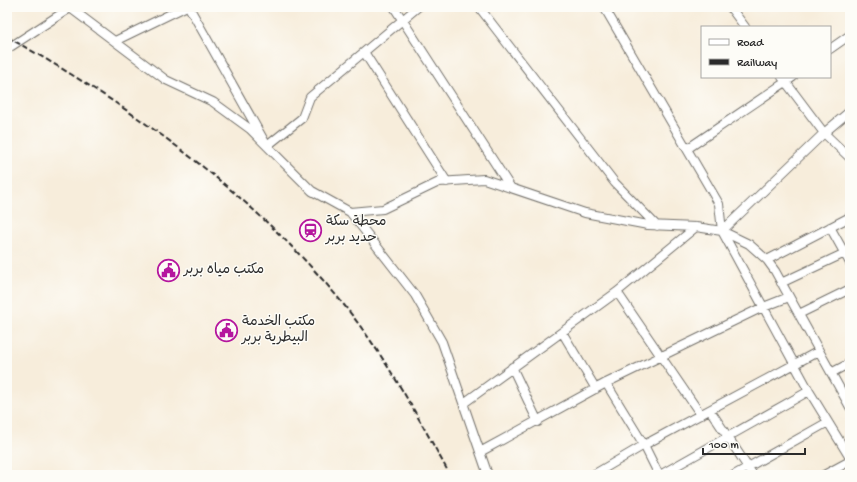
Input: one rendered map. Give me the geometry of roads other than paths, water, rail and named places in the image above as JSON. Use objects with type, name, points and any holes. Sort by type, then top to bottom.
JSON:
[{"type":"street","points":[[7,49],[70,7],[166,80],[213,102],[250,130],[312,191],[350,212],[415,296],[442,342],[488,475]]},
{"type":"street","points":[[115,41],[185,7]]},
{"type":"street","points":[[189,7],[267,146]]},
{"type":"street","points":[[394,7],[511,188]]},
{"type":"street","points":[[267,146],[302,118],[310,97],[418,7]]},
{"type":"street","points":[[479,7],[616,183],[657,226]]},
{"type":"street","points":[[604,7],[719,204],[722,231],[794,364],[850,459],[824,475]]},
{"type":"street","points":[[730,7],[744,26]]},
{"type":"street","points":[[831,48],[850,35]]},
{"type":"street","points":[[364,52],[447,182]]},
{"type":"street","points":[[687,149],[784,80],[824,132],[850,158]]},
{"type":"street","points":[[722,231],[824,132],[850,111]]},
{"type":"street","points":[[350,212],[383,209],[439,182],[484,179],[585,213],[657,226],[696,227],[722,231],[749,244],[766,260],[782,283],[850,407]]},
{"type":"street","points":[[766,260],[850,217]]},
{"type":"street","points":[[464,403],[617,292],[696,227]]},
{"type":"street","points":[[830,227],[850,263]]},
{"type":"street","points":[[782,283],[845,253]]},
{"type":"street","points":[[799,314],[850,289]]},
{"type":"street","points":[[617,292],[701,415]]},
{"type":"street","points":[[480,452],[538,422],[606,383],[763,307],[789,297]]},
{"type":"street","points":[[562,332],[596,389]]},
{"type":"street","points":[[594,475],[644,445],[819,351]]},
{"type":"street","points":[[831,373],[850,363]]},
{"type":"street","points":[[512,367],[538,422]]},
{"type":"street","points":[[606,383],[644,445],[659,475],[810,391]]},
{"type":"street","points":[[710,410],[753,475]]},
{"type":"street","points":[[734,475],[828,422]]},
{"type":"railway","points":[[7,37],[53,63],[144,122],[231,190],[271,227],[309,265],[344,305],[374,345],[401,388],[450,475]]},
{"type":"place","name":"محطة سكة حديد بربر","points":[[310,230]]},
{"type":"place","name":"مكتب مياه بربر","points":[[168,270]]},
{"type":"place","name":"مكتب الخدمة البيطرية بربر","points":[[227,330]]}]
